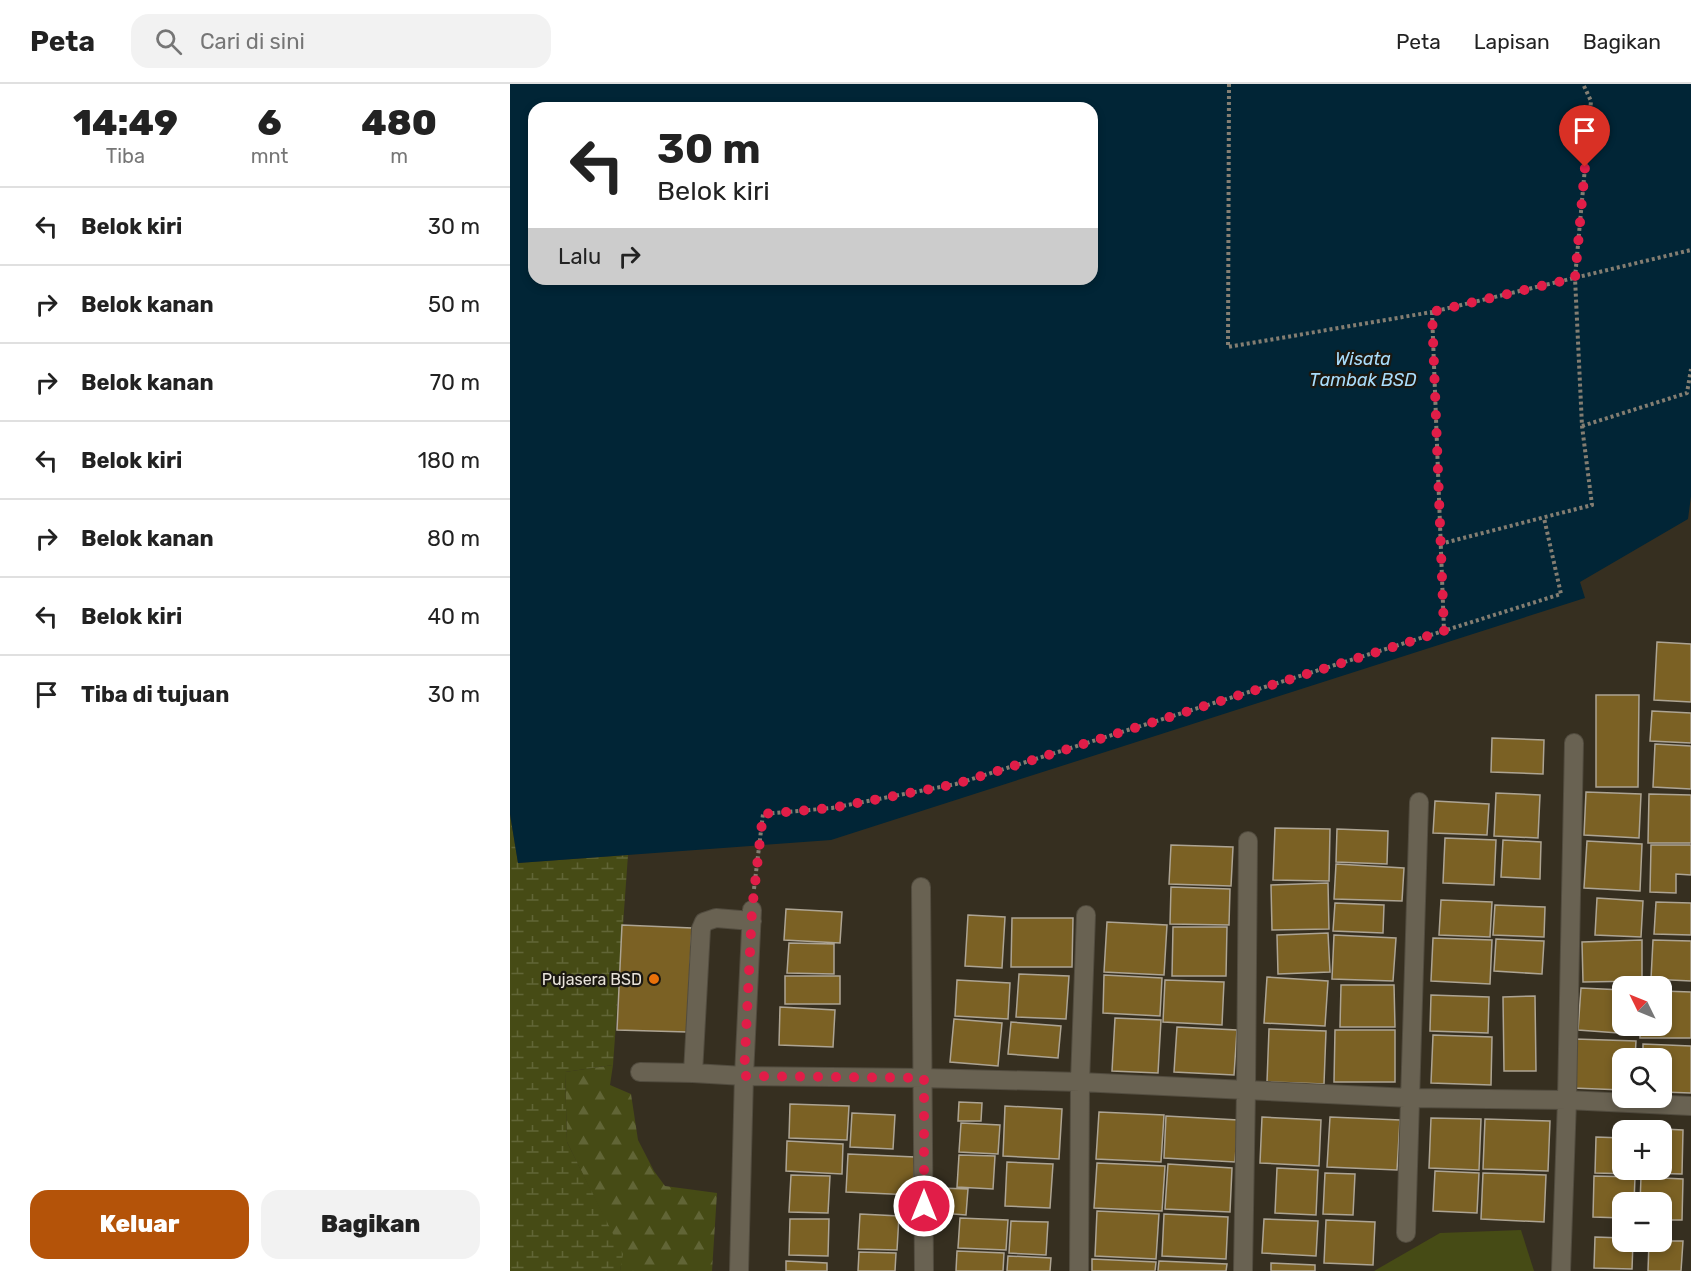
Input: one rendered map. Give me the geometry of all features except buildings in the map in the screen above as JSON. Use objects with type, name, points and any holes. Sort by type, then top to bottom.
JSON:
[{"type":"street","points":[[1561,1271],[1574,743]]},
{"type":"street","points":[[1406,1233],[1419,802]]},
{"type":"street","points":[[1243,1271],[1248,841]]},
{"type":"street","points":[[921,887],[924,1271]]},
{"type":"street","points":[[1079,1271],[1080,1082],[1086,915]]},
{"type":"street","points":[[693,1072],[701,929],[704,922],[716,918],[752,916],[744,1076],[740,1271]]},
{"type":"street","points":[[640,1072],[1080,1082],[1410,1098],[1567,1100],[1691,1106]]},
{"type":"path","points":[[1229,84],[1228,347],[1432,312],[1691,250]]},
{"type":"path","points":[[1440,544],[1592,506],[1582,426],[1575,278],[1591,101],[1583,84]]},
{"type":"path","points":[[1432,312],[1444,631]]},
{"type":"path","points":[[1582,426],[1687,393],[1691,369]]},
{"type":"path","points":[[752,916],[763,814],[832,808],[956,784],[1561,594],[1544,518]]},
{"type":"green space","points":[[510,814],[518,863],[628,855],[613,1065],[565,1072],[567,1142],[623,1254],[620,1271],[510,1271]]},
{"type":"green space","points":[[613,1065],[610,1085],[631,1094],[638,1140],[654,1171],[665,1186],[717,1193],[712,1271],[620,1271],[622,1254],[567,1142],[565,1072]]},
{"type":"green space","points":[[1521,1230],[1534,1271],[1374,1271],[1440,1233]]},
{"type":"water","name":"Wisata Tambak BSD","points":[[510,84],[1691,84],[1691,496],[1688,519],[1580,582],[1585,598],[831,840],[518,863],[510,814]]},
{"type":"place","name":"Pujasera BSD","points":[[654,979]]},
{"type":"route","points":[[924,1206],[924,1078],[744,1076],[752,910],[763,814],[832,808],[956,784],[1444,631],[1432,312],[1575,278],[1585,167]]}]
